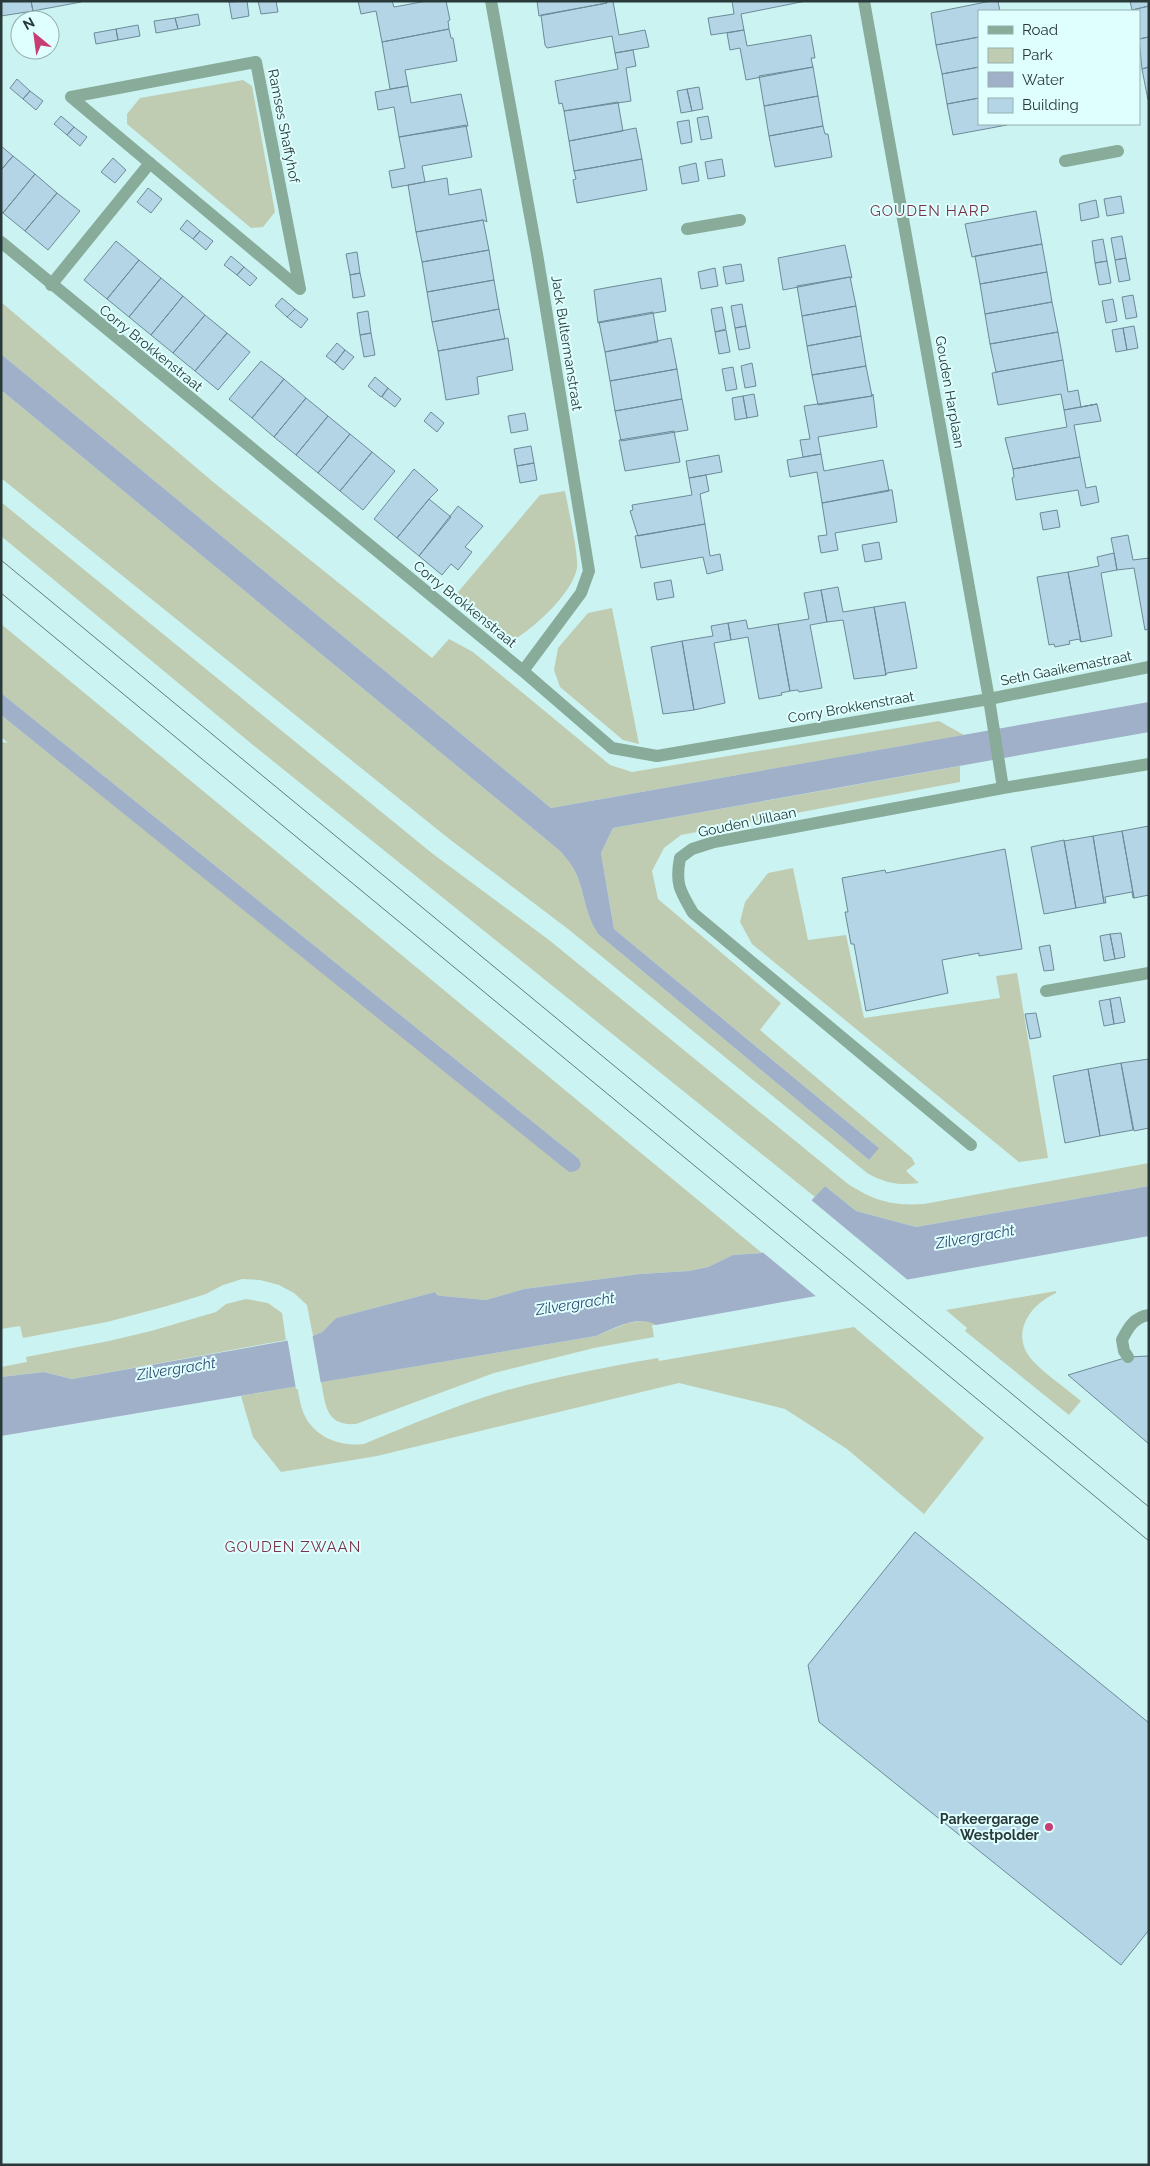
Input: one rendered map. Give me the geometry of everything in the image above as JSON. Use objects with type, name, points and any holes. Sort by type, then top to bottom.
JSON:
[{"type":"street","name":"Jack Bultermanstraat","points":[[491,1],[537,254],[589,571],[581,593],[523,671]]},
{"type":"street","name":"Gouden Harplaan","points":[[864,1],[989,699],[1003,788]]},
{"type":"street","name":"Ramses Shaffyhof","points":[[256,62],[300,289],[206,210],[150,163],[71,97],[256,62]]},
{"type":"street","points":[[1065,161],[1118,151]]},
{"type":"street","points":[[50,285],[150,163]]},
{"type":"street","points":[[687,229],[740,220]]},
{"type":"street","name":"Corry Brokkenstraat","points":[[1,242],[50,285],[523,671],[612,748],[657,756],[989,699]]},
{"type":"street","name":"Seth Gaaikemastraat","points":[[989,699],[1149,667]]},
{"type":"street","name":"Gouden Uillaan","points":[[971,1145],[693,913],[682,893],[677,877],[680,858],[692,849],[714,842],[1003,788],[1149,764]]},
{"type":"street","points":[[1046,991],[1149,973]]},
{"type":"street","points":[[1128,1357],[1122,1340],[1130,1326],[1142,1316],[1149,1315]]},
{"type":"green space","points":[[243,80],[252,86],[275,212],[263,227],[251,228],[127,124],[127,114],[140,98]]},
{"type":"green space","points":[[1,302],[212,481],[432,658],[449,639],[473,652],[610,765],[632,772],[939,721],[964,735],[551,808],[1,354]]},
{"type":"green space","points":[[1,390],[560,851],[576,873],[589,915],[598,934],[869,1160],[878,1147],[614,929],[601,853],[613,828],[960,766],[960,782],[681,835],[664,848],[652,871],[658,899],[781,1003],[760,1030],[912,1158],[915,1164],[906,1171],[919,1183],[892,1183],[867,1173],[568,929],[448,838],[1,478]]},
{"type":"green space","points":[[565,491],[577,562],[574,577],[562,597],[553,607],[517,638],[497,633],[453,598],[540,495]]},
{"type":"green space","points":[[1,502],[433,854],[549,940],[848,1184],[858,1190],[875,1198],[893,1203],[924,1204],[1149,1163],[1149,1186],[916,1227],[856,1211],[825,1186],[815,1197],[253,745],[1,536]]},
{"type":"green space","points":[[612,608],[639,744],[623,740],[560,687],[554,670],[558,648],[588,613]]},
{"type":"green space","points":[[1,624],[762,1253],[733,1255],[708,1267],[689,1271],[640,1274],[524,1289],[486,1300],[443,1296],[437,1295],[435,1292],[336,1318],[322,1332],[313,1336],[307,1305],[294,1293],[279,1285],[260,1280],[242,1279],[223,1285],[206,1294],[107,1322],[23,1338],[20,1326],[1,1329],[1,742],[8,743],[1,737],[1,715],[301,955],[579,1159],[1,693]]},
{"type":"green space","points":[[793,868],[808,940],[846,935],[864,1018],[1000,998],[996,976],[1017,973],[1048,1158],[1019,1162],[752,944],[740,922],[745,902],[768,873]]},
{"type":"green space","points":[[1056,1291],[1056,1293],[1038,1305],[1025,1322],[1023,1341],[1026,1351],[1033,1361],[1081,1401],[1069,1415],[965,1331],[967,1328],[946,1310]]},
{"type":"green space","points":[[246,1299],[268,1303],[282,1313],[286,1340],[72,1379],[44,1372],[1,1377],[1,1367],[27,1362],[26,1357],[151,1331],[216,1312],[226,1304]]},
{"type":"green space","points":[[649,1320],[656,1325],[652,1325],[654,1337],[594,1348],[494,1373],[356,1424],[338,1422],[329,1412],[324,1399],[321,1382],[596,1336],[627,1323]]},
{"type":"green space","points":[[854,1327],[984,1438],[924,1514],[847,1449],[785,1409],[679,1383],[377,1456],[281,1472],[253,1437],[241,1396],[297,1386],[304,1414],[314,1429],[337,1442],[355,1445],[364,1444],[468,1403],[542,1381],[658,1358],[659,1361]]},
{"type":"water","points":[[1,354],[551,808],[1149,702],[1149,732],[613,828],[601,853],[614,929],[879,1148],[869,1160],[598,934],[589,915],[576,873],[560,851],[1,390]]},
{"type":"water","points":[[1,693],[579,1159],[581,1165],[579,1169],[569,1172],[1,715]]},
{"type":"water","name":"Zilvergracht","points":[[825,1186],[856,1211],[916,1227],[1149,1186],[1149,1236],[656,1325],[649,1322],[634,1322],[596,1336],[1,1436],[1,1377],[44,1372],[72,1379],[313,1336],[322,1332],[336,1318],[435,1292],[437,1295],[443,1296],[486,1300],[524,1289],[640,1274],[689,1271],[708,1267],[733,1255],[762,1253]]},
{"type":"pier","points":[[810,1199],[909,1281],[818,1298],[760,1250]]},
{"type":"pier","points":[[312,1333],[321,1384],[296,1389],[287,1337]]},
{"type":"building","points":[[1,1],[31,1],[33,10],[10,10],[10,15],[1,16]]},
{"type":"building","points":[[31,1],[81,2],[38,10],[33,10]]},
{"type":"building","points":[[247,1],[249,16],[232,19],[229,2]]},
{"type":"building","points":[[258,1],[276,1],[278,12],[261,14]]},
{"type":"building","points":[[358,1],[392,1],[394,7],[427,1],[446,1],[450,20],[448,21],[449,29],[382,42],[376,11],[361,14]]},
{"type":"building","points":[[537,1],[606,1],[607,3],[539,16]]},
{"type":"building","points":[[606,1],[613,1],[619,35],[645,30],[649,47],[615,53],[612,36],[547,48],[541,15],[607,3]]},
{"type":"building","points":[[732,1],[806,1],[741,14],[744,30],[711,35],[708,18],[734,14]]},
{"type":"building","points":[[991,1],[1001,1],[998,2],[1000,10],[978,10],[978,37],[936,45],[931,13]]},
{"type":"building","points":[[1130,1],[1149,1],[1149,6],[1132,10]]},
{"type":"building","points":[[1149,6],[1149,37],[1140,39],[1140,10],[1132,10]]},
{"type":"building","points":[[198,14],[200,25],[178,29],[175,18]]},
{"type":"building","points":[[175,18],[178,29],[156,33],[154,21]]},
{"type":"building","points":[[138,25],[140,36],[118,40],[116,29]]},
{"type":"building","points":[[116,29],[118,40],[96,44],[94,33]]},
{"type":"building","points":[[449,29],[451,38],[453,38],[457,61],[405,70],[408,86],[390,89],[382,42]]},
{"type":"building","points":[[744,30],[747,46],[811,35],[815,58],[811,58],[813,67],[746,80],[740,48],[730,50],[727,33]]},
{"type":"building","points":[[978,37],[978,67],[942,74],[936,45]]},
{"type":"building","points":[[1149,37],[1149,67],[1142,69],[1140,49],[1140,39]]},
{"type":"building","points":[[633,50],[636,66],[626,68],[631,101],[564,111],[562,103],[559,104],[555,81],[618,69],[615,53]]},
{"type":"building","points":[[813,67],[818,96],[764,106],[759,76]]},
{"type":"building","points":[[978,67],[978,98],[947,104],[942,74]]},
{"type":"building","points":[[1149,67],[1149,100],[1148,100],[1142,69]]},
{"type":"building","points":[[17,79],[30,91],[23,99],[10,88]]},
{"type":"building","points":[[408,86],[411,103],[461,94],[468,126],[399,137],[394,107],[378,110],[375,92]]},
{"type":"building","points":[[699,87],[703,109],[692,111],[687,89]]},
{"type":"building","points":[[687,89],[692,111],[681,113],[677,91]]},
{"type":"building","points":[[30,91],[43,101],[36,110],[23,99]]},
{"type":"building","points":[[818,96],[823,126],[769,136],[764,106]]},
{"type":"building","points":[[978,98],[978,125],[1007,125],[953,135],[947,104]]},
{"type":"building","points":[[618,102],[623,131],[569,141],[564,111]]},
{"type":"building","points":[[61,116],[74,127],[67,135],[54,124]]},
{"type":"building","points":[[708,116],[712,138],[701,140],[697,118]]},
{"type":"building","points":[[689,120],[692,142],[681,144],[677,122]]},
{"type":"building","points":[[466,125],[472,157],[422,166],[425,182],[392,188],[389,171],[405,168],[399,137]]},
{"type":"building","points":[[823,126],[825,134],[828,134],[832,157],[775,167],[769,136]]},
{"type":"building","points":[[74,127],[87,137],[80,146],[67,135]]},
{"type":"building","points":[[636,128],[642,159],[574,171],[569,141]]},
{"type":"building","points":[[1,146],[13,156],[1,170]]},
{"type":"building","points":[[13,156],[35,174],[3,213],[1,212],[1,170]]},
{"type":"building","points":[[113,158],[126,170],[115,183],[101,172]]},
{"type":"building","points":[[642,159],[647,190],[577,203],[573,180],[576,179],[574,171]]},
{"type":"building","points":[[722,159],[725,176],[708,179],[705,162]]},
{"type":"building","points":[[696,163],[699,181],[682,184],[679,167]]},
{"type":"building","points":[[35,174],[57,193],[25,231],[3,213]]},
{"type":"building","points":[[447,178],[449,195],[481,189],[487,222],[483,220],[416,232],[408,185]]},
{"type":"building","points":[[148,188],[162,199],[151,213],[137,202]]},
{"type":"building","points":[[57,193],[80,211],[48,250],[25,231]]},
{"type":"building","points":[[1121,196],[1124,213],[1107,216],[1104,199]]},
{"type":"building","points":[[1096,200],[1099,217],[1081,221],[1079,204]]},
{"type":"building","points":[[1036,211],[1042,244],[972,257],[965,224]]},
{"type":"building","points":[[187,220],[200,231],[193,239],[180,229]]},
{"type":"building","points":[[483,220],[489,250],[422,262],[416,232]]},
{"type":"building","points":[[200,231],[213,241],[206,250],[193,239]]},
{"type":"building","points":[[1122,236],[1126,258],[1115,260],[1111,238]]},
{"type":"building","points":[[1103,239],[1107,261],[1095,263],[1092,241]]},
{"type":"building","points":[[116,241],[139,260],[107,299],[84,280]]},
{"type":"building","points":[[1042,244],[1047,272],[980,284],[975,256]]},
{"type":"building","points":[[845,245],[852,278],[783,290],[778,258]]},
{"type":"building","points":[[489,250],[494,280],[427,292],[422,262]]},
{"type":"building","points":[[357,252],[360,273],[350,275],[346,254]]},
{"type":"building","points":[[231,256],[244,267],[237,275],[224,265]]},
{"type":"building","points":[[1126,258],[1130,280],[1119,282],[1115,260]]},
{"type":"building","points":[[139,260],[161,278],[129,317],[107,299]]},
{"type":"building","points":[[1107,261],[1111,283],[1099,285],[1095,263]]},
{"type":"building","points":[[741,264],[744,281],[726,284],[723,267]]},
{"type":"building","points":[[244,267],[257,278],[250,286],[237,275]]},
{"type":"building","points":[[715,268],[718,286],[701,289],[698,272]]},
{"type":"building","points":[[1047,272],[1052,302],[985,314],[980,284]]},
{"type":"building","points":[[360,273],[365,296],[353,298],[350,275]]},
{"type":"building","points":[[850,277],[856,306],[802,316],[797,286]]},
{"type":"building","points":[[161,278],[183,296],[151,335],[129,317]]},
{"type":"building","points":[[661,278],[666,311],[598,323],[594,290]]},
{"type":"building","points":[[494,280],[499,309],[432,322],[427,292]]},
{"type":"building","points":[[1133,295],[1137,317],[1126,319],[1122,297]]},
{"type":"building","points":[[183,296],[205,315],[173,353],[151,335]]},
{"type":"building","points":[[282,298],[295,309],[287,317],[275,306]]},
{"type":"building","points":[[1113,299],[1117,321],[1106,323],[1102,301]]},
{"type":"building","points":[[1052,302],[1058,332],[990,344],[985,314]]},
{"type":"building","points":[[742,304],[746,326],[735,328],[731,306]]},
{"type":"building","points":[[856,306],[861,336],[807,346],[802,316]]},
{"type":"building","points":[[722,307],[726,329],[715,332],[711,309]]},
{"type":"building","points":[[295,309],[308,319],[301,328],[287,317]]},
{"type":"building","points":[[499,309],[505,339],[438,351],[432,322]]},
{"type":"building","points":[[368,311],[371,333],[360,335],[357,313]]},
{"type":"building","points":[[653,312],[658,342],[605,352],[599,322]]},
{"type":"building","points":[[205,315],[227,333],[195,371],[173,353]]},
{"type":"building","points":[[746,326],[750,348],[739,350],[735,328]]},
{"type":"building","points":[[1134,326],[1138,348],[1127,350],[1123,328]]},
{"type":"building","points":[[1123,328],[1127,350],[1116,352],[1112,330]]},
{"type":"building","points":[[726,330],[730,352],[719,354],[715,332]]},
{"type":"building","points":[[1058,332],[1063,360],[996,372],[990,344]]},
{"type":"building","points":[[227,333],[250,352],[218,390],[195,371]]},
{"type":"building","points":[[371,333],[375,355],[364,357],[360,335]]},
{"type":"building","points":[[861,336],[866,366],[812,375],[807,346]]},
{"type":"building","points":[[508,338],[513,370],[477,377],[479,394],[446,400],[438,351]]},
{"type":"building","points":[[671,338],[677,369],[610,381],[605,352]]},
{"type":"building","points":[[337,343],[345,350],[335,363],[326,356]]},
{"type":"building","points":[[345,350],[354,357],[343,370],[335,363]]},
{"type":"building","points":[[1063,360],[1068,392],[1078,390],[1081,407],[1064,410],[1061,394],[998,405],[992,373]]},
{"type":"building","points":[[261,361],[284,379],[252,418],[229,399]]},
{"type":"building","points":[[752,363],[756,386],[745,388],[741,366]]},
{"type":"building","points":[[866,366],[872,396],[818,405],[812,375]]},
{"type":"building","points":[[733,367],[737,389],[726,391],[722,369]]},
{"type":"building","points":[[677,369],[682,399],[615,411],[610,381]]},
{"type":"building","points":[[375,377],[388,388],[381,397],[368,386]]},
{"type":"building","points":[[284,379],[306,398],[274,437],[252,418]]},
{"type":"building","points":[[388,388],[401,399],[395,407],[382,397]]},
{"type":"building","points":[[754,394],[758,416],[747,418],[743,396]]},
{"type":"building","points":[[873,394],[877,427],[818,437],[821,454],[803,457],[800,440],[810,439],[804,406],[872,396]]},
{"type":"building","points":[[743,396],[747,418],[735,420],[732,398]]},
{"type":"building","points":[[306,398],[328,416],[296,455],[274,437]]},
{"type":"building","points":[[682,399],[688,430],[621,441],[615,411]]},
{"type":"building","points":[[1097,404],[1101,421],[1074,425],[1080,457],[1013,469],[1005,438],[1067,427],[1064,410]]},
{"type":"building","points":[[431,412],[444,423],[437,432],[424,421]]},
{"type":"building","points":[[525,413],[528,430],[511,433],[508,416]]},
{"type":"building","points":[[328,416],[350,434],[318,473],[296,455]]},
{"type":"building","points":[[674,431],[680,462],[625,471],[619,440]]},
{"type":"building","points":[[350,434],[372,452],[340,491],[318,473]]},
{"type":"building","points":[[531,446],[534,463],[517,466],[514,449]]},
{"type":"building","points":[[372,452],[395,471],[363,510],[340,491]]},
{"type":"building","points":[[821,454],[824,471],[883,460],[889,491],[822,503],[817,472],[790,477],[787,460]]},
{"type":"building","points":[[719,455],[722,472],[689,478],[686,461]]},
{"type":"building","points":[[1080,457],[1086,488],[1096,486],[1099,502],[1081,506],[1078,490],[1016,500],[1012,478],[1014,477],[1013,469]]},
{"type":"building","points":[[534,463],[537,480],[520,483],[517,466]]},
{"type":"building","points":[[414,469],[438,490],[397,538],[374,519]]},
{"type":"building","points":[[706,475],[709,491],[700,494],[705,524],[638,536],[630,511],[633,510],[632,505],[692,495],[689,478]]},
{"type":"building","points":[[892,490],[897,522],[835,533],[838,550],[821,553],[818,536],[827,535],[822,503]]},
{"type":"building","points":[[429,499],[451,517],[419,556],[397,538]]},
{"type":"building","points":[[458,506],[483,526],[465,547],[472,552],[458,570],[451,564],[442,575],[419,556]]},
{"type":"building","points":[[1057,510],[1060,527],[1043,530],[1040,513]]},
{"type":"building","points":[[705,524],[710,556],[720,554],[723,570],[707,574],[703,557],[641,568],[635,536]]},
{"type":"building","points":[[1128,535],[1133,560],[1149,558],[1149,629],[1145,630],[1134,568],[1117,570],[1111,538]]},
{"type":"building","points":[[879,542],[882,559],[865,562],[862,545]]},
{"type":"building","points":[[1114,553],[1117,570],[1101,573],[1112,636],[1081,642],[1068,572],[1099,566],[1097,557]]},
{"type":"building","points":[[1068,572],[1081,642],[1079,639],[1069,641],[1070,644],[1055,647],[1054,644],[1049,645],[1037,577]]},
{"type":"building","points":[[671,580],[674,597],[657,600],[654,583]]},
{"type":"building","points":[[838,587],[843,612],[874,607],[886,675],[854,679],[843,620],[827,622],[821,590]]},
{"type":"building","points":[[821,590],[827,622],[810,625],[822,688],[799,692],[798,690],[790,691],[778,624],[809,619],[804,593]]},
{"type":"building","points":[[905,602],[917,668],[887,673],[886,675],[874,607]]},
{"type":"building","points":[[746,620],[748,629],[778,624],[790,691],[781,693],[782,695],[759,699],[748,637],[731,640],[728,623]]},
{"type":"building","points":[[728,623],[731,640],[714,643],[725,703],[694,710],[682,641],[713,636],[711,626]]},
{"type":"building","points":[[682,641],[694,710],[663,714],[651,647]]},
{"type":"building","points":[[1149,826],[1149,895],[1134,898],[1122,831]]},
{"type":"building","points":[[1122,831],[1134,898],[1132,892],[1105,897],[1106,903],[1104,903],[1093,836]]},
{"type":"building","points":[[1093,836],[1104,903],[1076,908],[1064,841]]},
{"type":"building","points":[[1064,840],[1076,908],[1044,914],[1031,847]]},
{"type":"building","points":[[1005,849],[1022,949],[979,956],[979,953],[942,960],[948,993],[866,1011],[854,944],[851,944],[845,912],[848,912],[842,878],[885,870],[886,873]]},
{"type":"building","points":[[1121,933],[1125,957],[1115,959],[1110,934]]},
{"type":"building","points":[[1110,934],[1115,959],[1104,961],[1100,936]]},
{"type":"building","points":[[1050,945],[1054,970],[1044,971],[1039,947]]},
{"type":"building","points":[[1120,997],[1125,1022],[1114,1024],[1110,999]]},
{"type":"building","points":[[1110,999],[1114,1024],[1104,1026],[1099,1001]]},
{"type":"building","points":[[1036,1013],[1041,1037],[1030,1039],[1025,1014]]},
{"type":"building","points":[[1149,1059],[1149,1128],[1134,1131],[1121,1063]]},
{"type":"building","points":[[1121,1063],[1133,1130],[1100,1136],[1088,1069]]},
{"type":"building","points":[[1088,1069],[1100,1136],[1065,1143],[1053,1076]]},
{"type":"building","points":[[1149,1356],[1149,1444],[1068,1375],[1128,1357]]},
{"type":"building","name":"Parkeergarage Westpolder","points":[[915,1532],[1149,1723],[1149,1930],[1121,1965],[819,1722],[808,1665]]},
{"type":"tram line","points":[[1,560],[1149,1507]]},
{"type":"tram line","points":[[1,593],[1149,1541]]},
{"type":"place","name":"Parkeergarage Westpolder","points":[[1049,1827]]},
{"type":"district","name":"GOUDEN HARP","points":[[930,211]]},
{"type":"district","name":"GOUDEN ZWAAN","points":[[293,1547]]}]
